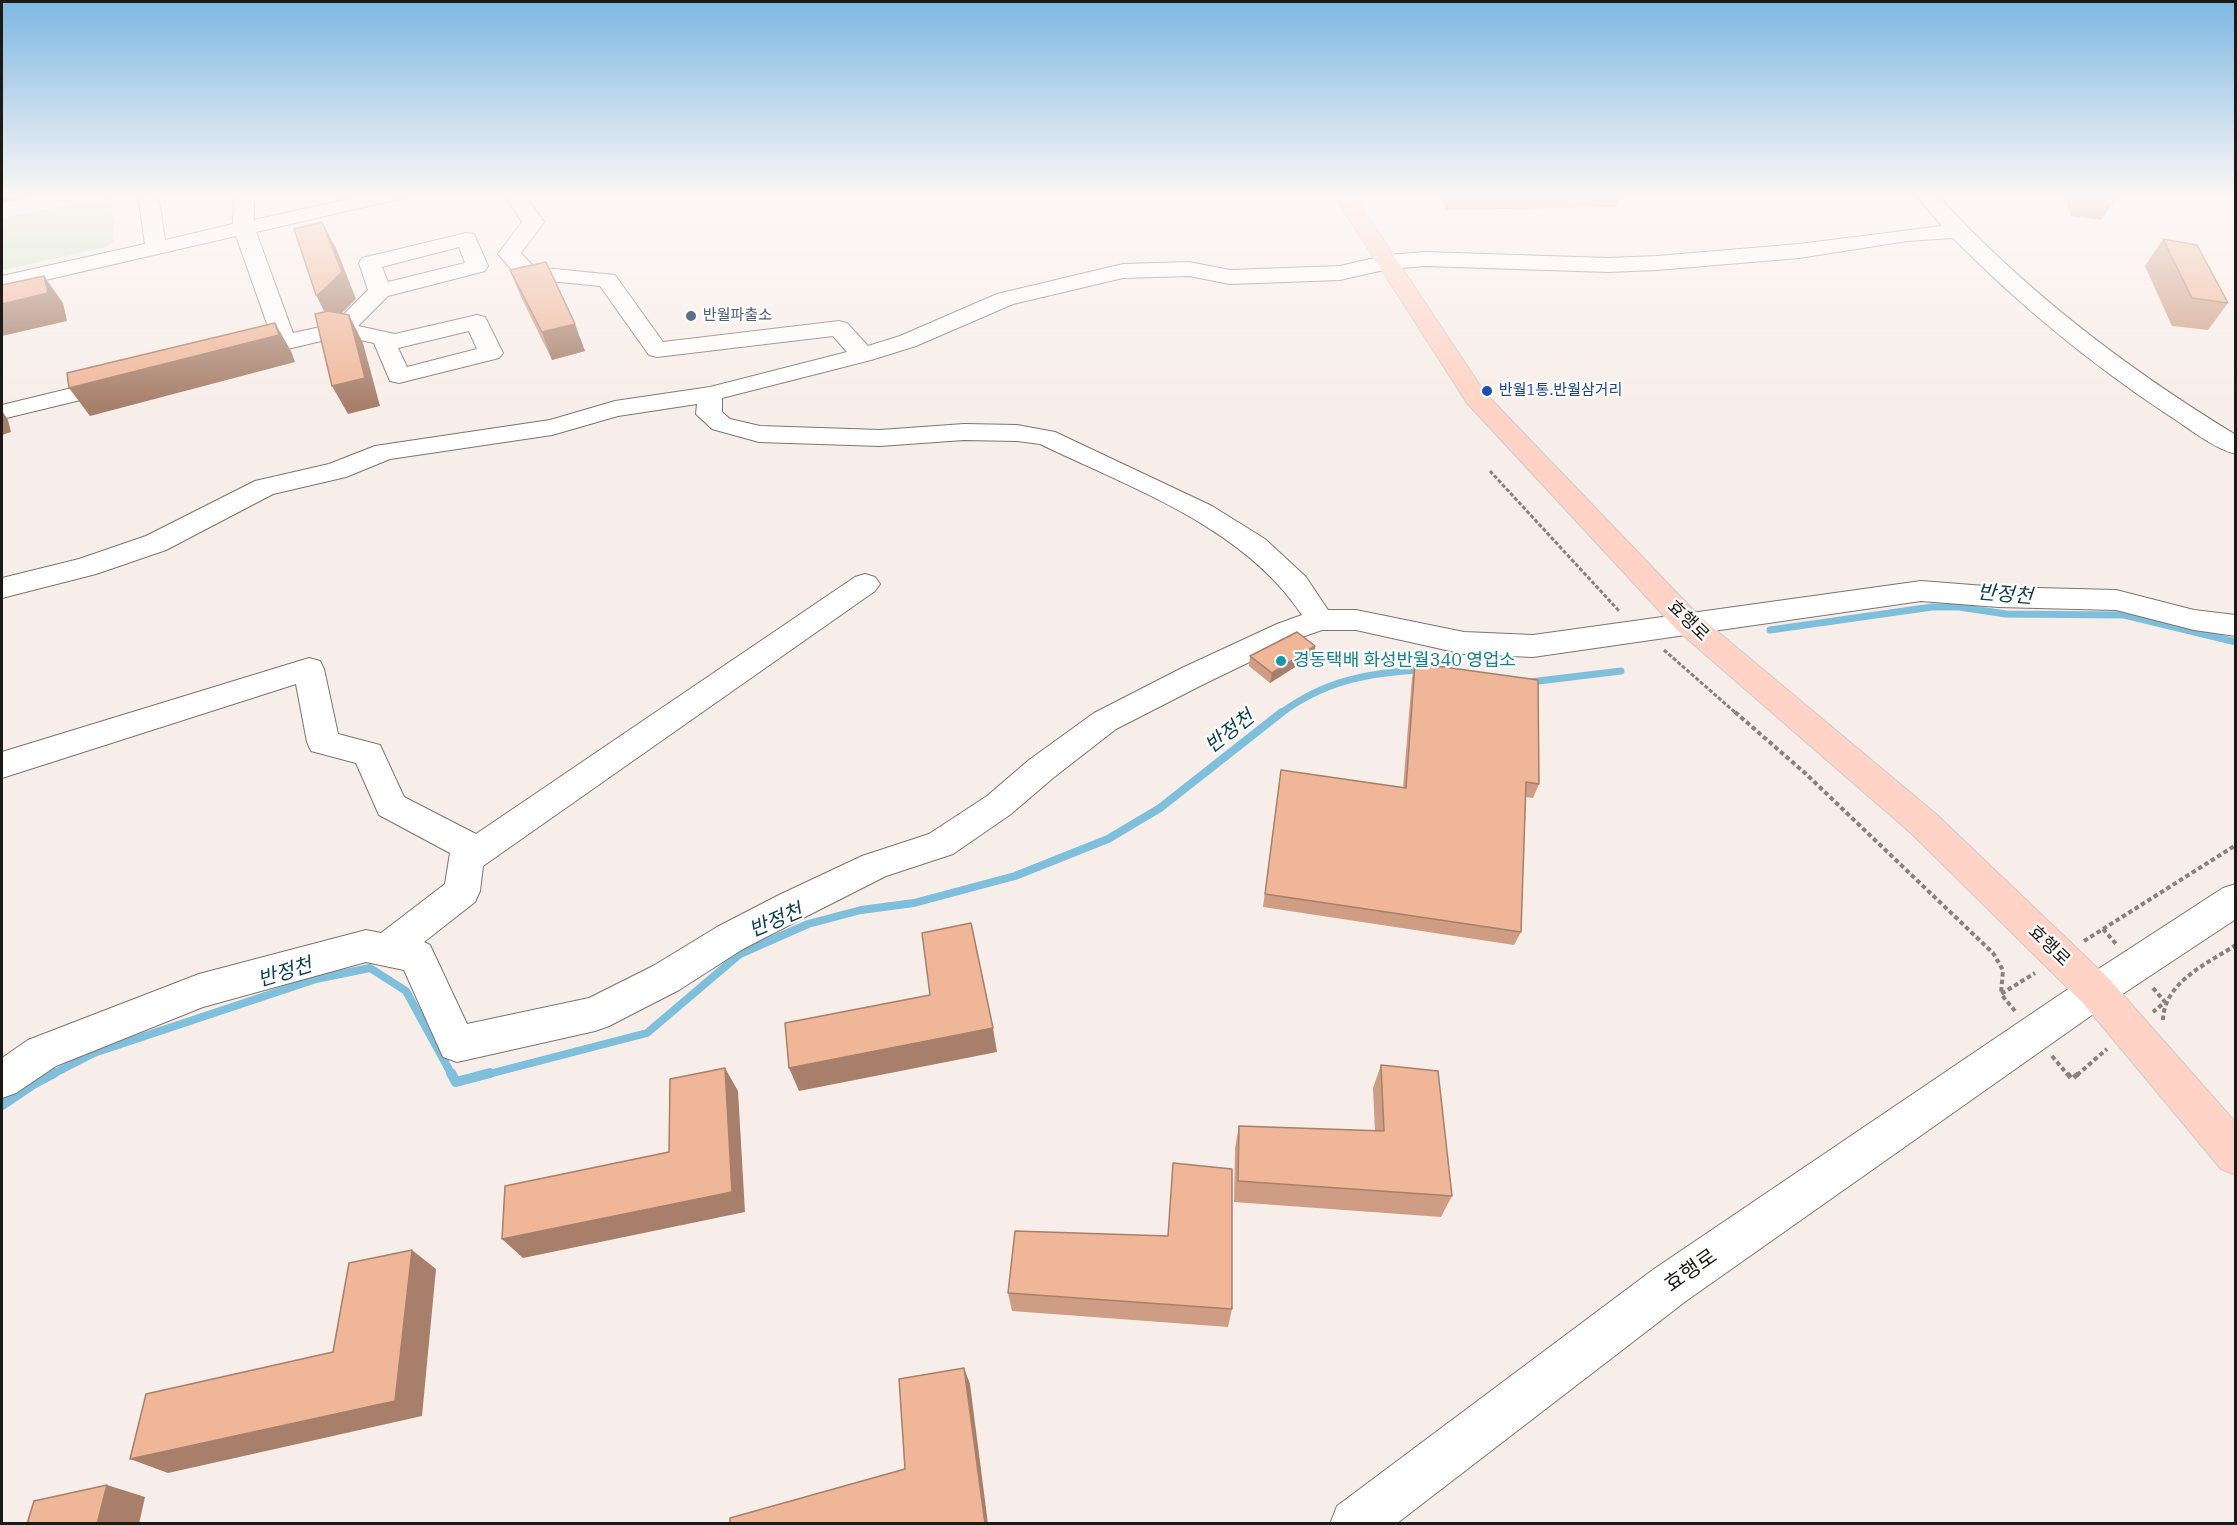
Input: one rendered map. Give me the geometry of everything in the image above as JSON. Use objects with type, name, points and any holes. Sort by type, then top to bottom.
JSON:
[{"type":"main road","name":"효행로","points":[[1390,265],[1476,398],[1688,623],[1924,824],[2096,991],[2235,1155]]},
{"type":"street","points":[[2,283],[80,265]]},
{"type":"street","points":[[257,265],[285,342]]},
{"type":"street","points":[[520,265],[527,273],[607,280],[680,378],[709,414],[721,424],[759,434],[880,438],[964,432],[1017,432],[1046,437],[1202,512],[1256,546],[1296,584],[1320,620]]},
{"type":"street","points":[[680,378],[863,356],[908,341],[1005,299],[1123,271],[1189,269],[1230,277],[1340,273],[1374,265]]},
{"type":"street","points":[[1992,265],[2029,301],[2085,346],[2143,388],[2235,446]]},
{"type":"street","points":[[342,329],[380,291]]},
{"type":"street","points":[[2,588],[86,567],[156,543],[265,487],[337,471],[384,452],[552,427],[615,409],[680,378],[839,328],[863,356]]},
{"type":"street","points":[[228,356],[342,329],[395,341]]},
{"type":"street","points":[[2,412],[138,379]]},
{"type":"street","points":[[466,859],[865,584]]},
{"type":"street","points":[[2,1080],[42,1053],[198,991],[366,945],[417,956],[457,1044],[596,1014],[666,978],[730,938],[792,906],[874,866],[941,843],[999,805],[1041,769],[1105,721],[1193,675],[1288,631],[1320,620],[1356,620],[1443,640],[1499,646],[1533,646],[1921,591],[1998,597],[2116,600],[2194,620],[2235,626]]},
{"type":"street","points":[[2,765],[309,669],[323,742],[368,754],[391,806],[468,846],[462,891],[387,950]]},
{"type":"street","points":[[2096,991],[2235,898]]},
{"type":"street","name":"효행로","points":[[1355,1524],[1670,1285],[2096,991]]},
{"type":"path","points":[[1490,471],[1608,601],[1805,773],[1993,953],[2003,970],[2001,994]]},
{"type":"path","points":[[2103,929],[2235,845]]},
{"type":"path","points":[[2165,1002],[2175,987],[2235,945]]},
{"type":"green space","points":[[2,265],[24,265],[2,270]]},
{"type":"building","points":[[306,265],[339,265],[342,272],[316,295]]},
{"type":"building","points":[[532,265],[547,265],[575,324],[542,332],[510,270]]},
{"type":"building","points":[[2176,265],[2208,265],[2228,303],[2192,298]]},
{"type":"building","points":[[44,276],[48,293],[2,304],[2,285]]},
{"type":"building","points":[[328,311],[349,315],[365,378],[332,386],[315,314]]},
{"type":"building","points":[[275,323],[279,335],[69,388],[67,373]]},
{"type":"building","points":[[1297,632],[1315,646],[1272,673],[1250,656]]},
{"type":"building","points":[[1415,663],[1538,680],[1539,784],[1526,782],[1521,932],[1265,894],[1281,770],[1406,788]]},
{"type":"building","points":[[971,923],[993,1028],[789,1068],[785,1023],[930,995],[922,933]]},
{"type":"building","points":[[1381,1065],[1438,1071],[1452,1196],[1238,1181],[1239,1126],[1384,1131]]},
{"type":"building","points":[[725,1068],[732,1192],[502,1239],[505,1186],[669,1152],[670,1079]]},
{"type":"building","points":[[1173,1163],[1232,1169],[1232,1309],[1008,1293],[1015,1231],[1168,1236]]},
{"type":"building","points":[[412,1250],[395,1401],[130,1459],[146,1394],[333,1352],[349,1263]]},
{"type":"building","points":[[964,1368],[985,1524],[730,1524],[730,1518],[905,1469],[899,1379]]},
{"type":"building","points":[[107,1485],[97,1524],[27,1524],[34,1501]]},
{"type":"waterway","name":"반정천","points":[[1770,630],[1932,607],[1959,607],[2006,614],[2124,615],[2236,642]]},
{"type":"waterway","name":"반정천","points":[[1280,714],[1313,693],[1348,680],[1384,673],[1423,670]]},
{"type":"waterway","name":"반정천","points":[[1530,682],[1621,671]]},
{"type":"waterway","name":"반정천","points":[[485,1075],[647,1033],[740,954],[808,924],[861,910],[914,903],[1015,876],[1108,839],[1160,808],[1282,712]]},
{"type":"waterway","name":"반정천","points":[[51,1075],[94,1053],[316,979],[370,968],[406,991],[452,1075]]},
{"type":"waterway","name":"반정천","points":[[2,1105],[54,1073]]},
{"type":"waterway","name":"반정천","points":[[451,1073],[456,1082],[490,1073]]},
{"type":"place","name":"반월파출소","points":[[691,316]]},
{"type":"place","name":"반월1통.반월삼거리","points":[[1487,391]]},
{"type":"place","name":"경동택배 화성반월340 영업소","points":[[1281,661]]}]
